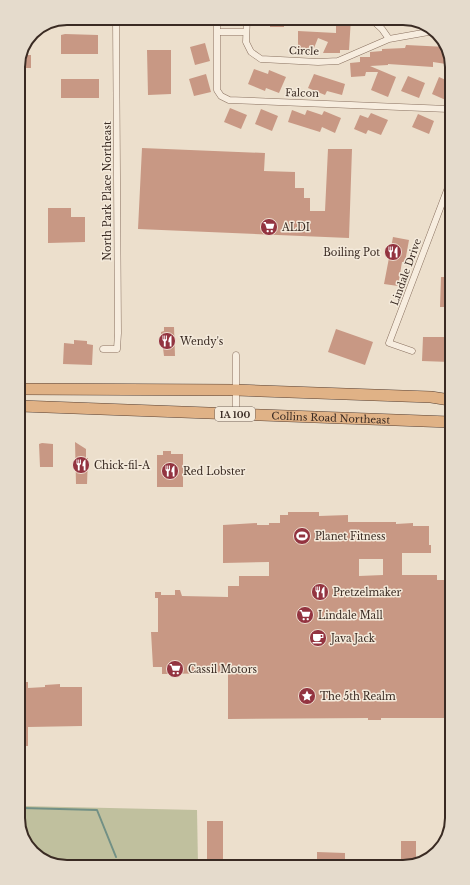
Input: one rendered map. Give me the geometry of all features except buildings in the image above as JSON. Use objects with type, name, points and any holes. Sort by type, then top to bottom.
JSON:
[{"type":"highway","points":[[25,389],[236,390],[431,397],[445,399]]},
{"type":"highway","name":"Collins Road Northeast","points":[[25,406],[445,422]]},
{"type":"street","name":"North Park Place Northeast","points":[[103,349],[117,349],[118,341],[116,25]]},
{"type":"street","points":[[217,25],[217,32],[246,32]]},
{"type":"street","name":"Circle","points":[[246,25],[246,42],[251,52],[261,59],[278,61],[338,61],[389,39],[426,32]]},
{"type":"street","points":[[378,25],[389,39]]},
{"type":"street","name":"Falcon","points":[[217,32],[217,90],[221,96],[229,100],[445,109]]},
{"type":"street","name":"Lindale Drive","points":[[412,351],[389,343],[445,196]]},
{"type":"street","points":[[236,354],[236,414]]},
{"type":"green space","points":[[25,806],[197,810],[198,860],[64,860],[53,858],[41,851],[34,844],[28,834],[25,818]]},
{"type":"waterway","points":[[25,808],[97,810],[116,857]]},
{"type":"place","name":"ALDI","points":[[269,227]]},
{"type":"place","name":"Boiling Pot","points":[[393,252]]},
{"type":"place","name":"Wendy's","points":[[167,341]]},
{"type":"place","name":"Chick-fil-A","points":[[81,465]]},
{"type":"place","name":"Red Lobster","points":[[170,471]]},
{"type":"place","name":"Planet Fitness","points":[[302,536]]},
{"type":"place","name":"Pretzelmaker","points":[[320,592]]},
{"type":"place","name":"Lindale Mall","points":[[305,615]]},
{"type":"place","name":"Java Jack","points":[[318,638]]},
{"type":"place","name":"Cassil Motors","points":[[175,669]]},
{"type":"place","name":"The 5th Realm","points":[[307,696]]}]
